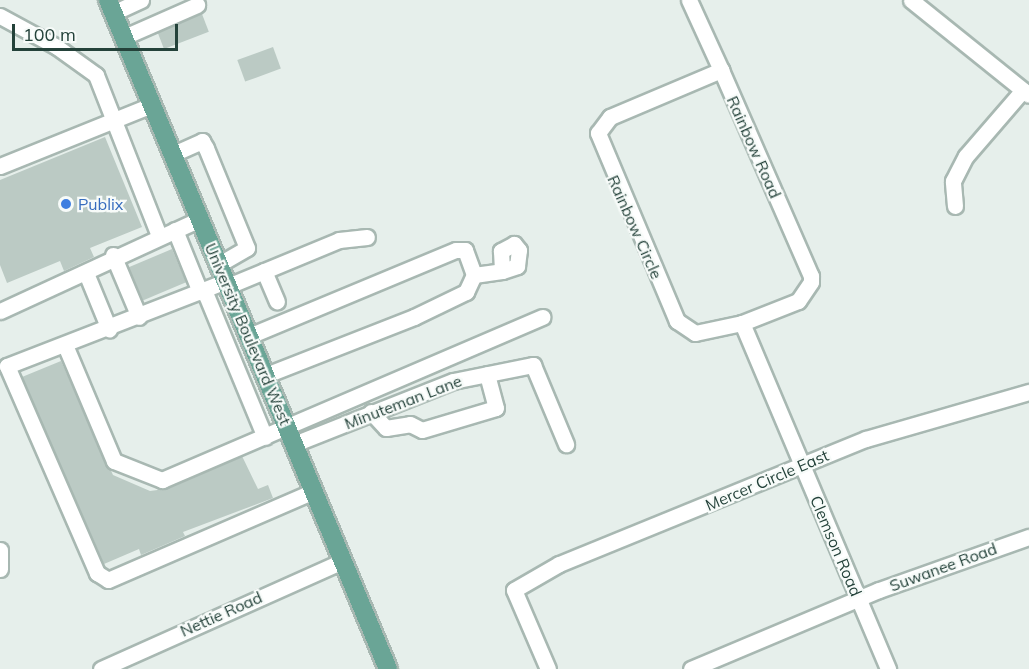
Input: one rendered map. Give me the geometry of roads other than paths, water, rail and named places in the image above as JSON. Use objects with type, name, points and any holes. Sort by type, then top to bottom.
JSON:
[{"type":"main road","name":"University Boulevard West","points":[[110,7],[388,669]]},
{"type":"street","points":[[110,7],[141,0]]},
{"type":"street","name":"Rainbow Road","points":[[689,0],[810,276],[805,296]]},
{"type":"street","points":[[911,0],[1026,93],[966,156],[953,182],[955,206]]},
{"type":"street","points":[[124,37],[197,5]]},
{"type":"street","points":[[0,16],[87,64],[112,111],[112,121],[159,236]]},
{"type":"street","name":"Rainbow Circle","points":[[721,70],[610,117],[598,133],[677,321],[695,333],[742,323],[805,296]]},
{"type":"street","points":[[0,166],[152,105]]},
{"type":"street","points":[[173,154],[202,141],[213,165],[247,248],[219,264]]},
{"type":"street","points":[[0,311],[86,273],[113,255],[200,219]]},
{"type":"street","points":[[175,230],[265,437]]},
{"type":"street","points":[[314,491],[108,580],[97,573],[4,367],[109,329],[202,291],[264,271],[339,240],[367,237]]},
{"type":"street","points":[[249,336],[456,250],[465,250],[474,275],[466,292],[414,317],[266,375]]},
{"type":"street","points":[[113,255],[139,317]]},
{"type":"street","points":[[264,271],[277,301]]},
{"type":"street","points":[[474,275],[502,271]]},
{"type":"street","points":[[86,273],[109,329]]},
{"type":"street","points":[[65,345],[114,461],[162,480],[265,437],[291,436],[543,317]]},
{"type":"street","name":"Clemson Road","points":[[742,323],[888,669]]},
{"type":"street","name":"Minuteman Lane","points":[[291,436],[371,412],[453,381],[514,371],[533,365],[566,444]]},
{"type":"street","points":[[371,412],[386,428],[410,424],[422,430],[496,408],[488,374]]},
{"type":"street","name":"Mercer Circle East","points":[[548,669],[514,590],[559,564],[866,439],[1029,392]]},
{"type":"street","name":"Suwanee Road","points":[[691,669],[859,599],[1029,537]]},
{"type":"street","points":[[0,550],[0,569]]},
{"type":"street","name":"Nettie Road","points":[[101,669],[343,561]]},
{"type":"place","name":"Publix","points":[[66,204]]}]
